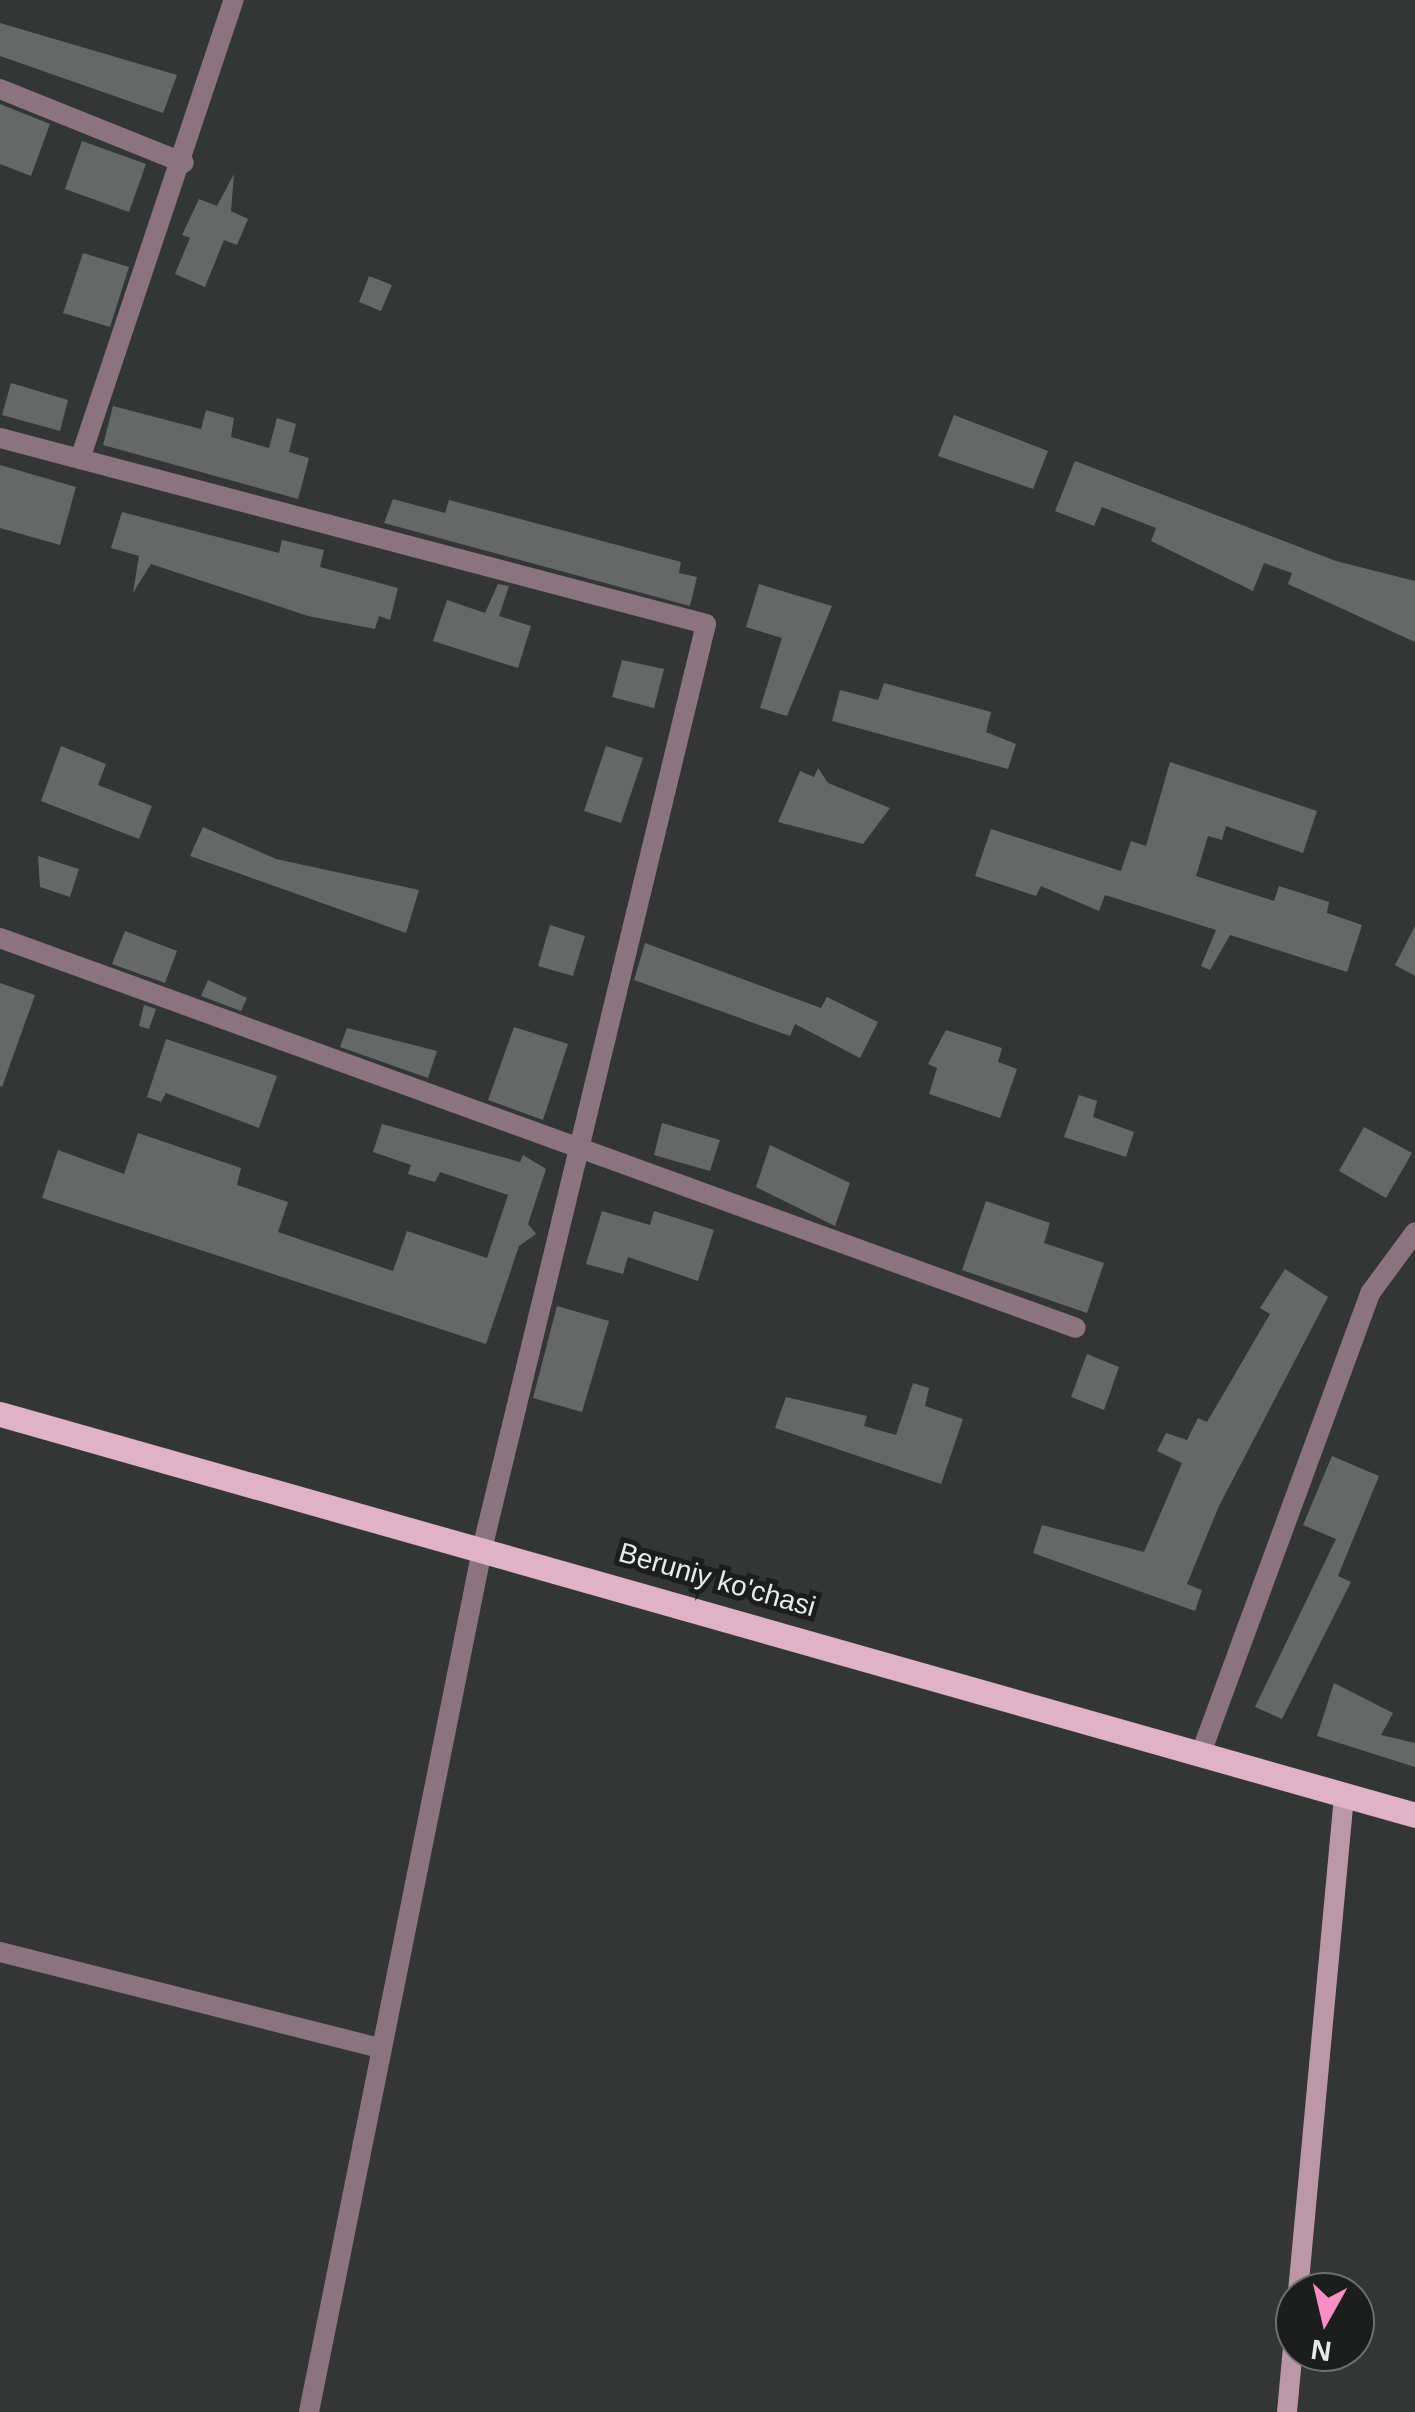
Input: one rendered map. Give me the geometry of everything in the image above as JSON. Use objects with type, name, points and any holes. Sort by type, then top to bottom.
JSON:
[{"type":"main road","name":"Beruniy ko'chasi","points":[[0,1414],[483,1546],[1201,1753],[1344,1798],[1415,1814]]},
{"type":"street","points":[[80,459],[184,162],[234,0]]},
{"type":"street","points":[[0,90],[184,162]]},
{"type":"street","points":[[0,438],[706,624],[483,1546],[309,2412]]},
{"type":"street","points":[[0,938],[1076,1328]]},
{"type":"street","points":[[1201,1753],[1371,1292],[1415,1232]]},
{"type":"street","points":[[1300,2272],[1344,1798]]},
{"type":"street","points":[[0,1952],[382,2048]]},
{"type":"street","points":[[1287,2412],[1291,2372]]},
{"type":"building","points":[[0,23],[177,75],[163,113],[0,56]]},
{"type":"building","points":[[0,104],[50,124],[31,176],[0,164]]},
{"type":"building","points":[[82,141],[146,164],[129,212],[65,189]]},
{"type":"building","points":[[234,174],[231,211],[248,219],[237,245],[224,240],[205,287],[175,274],[190,238],[182,235],[199,199],[217,206]]},
{"type":"building","points":[[83,253],[129,267],[110,327],[63,313]]},
{"type":"building","points":[[369,276],[392,285],[381,311],[359,302]]},
{"type":"building","points":[[11,383],[68,400],[60,431],[2,415]]},
{"type":"building","points":[[113,406],[201,429],[206,410],[234,418],[231,437],[269,448],[277,418],[296,424],[289,452],[309,458],[298,499],[103,445]]},
{"type":"building","points":[[954,415],[1048,451],[1033,489],[938,456]]},
{"type":"building","points":[[1075,461],[1336,561],[1415,581],[1415,642],[1288,584],[1292,573],[1264,563],[1253,591],[1151,541],[1156,528],[1102,507],[1094,526],[1055,511]]},
{"type":"building","points":[[0,465],[76,487],[60,545],[0,528]]},
{"type":"building","points":[[393,499],[445,513],[449,500],[681,562],[679,573],[697,577],[690,606],[384,523]]},
{"type":"building","points":[[122,512],[279,553],[282,540],[324,550],[320,567],[398,588],[390,620],[379,616],[375,629],[308,616],[151,564],[133,593],[139,556],[111,548]]},
{"type":"building","points":[[498,584],[509,586],[499,616],[531,626],[518,668],[433,641],[447,600],[485,613]]},
{"type":"building","points":[[759,584],[832,606],[787,716],[760,708],[782,638],[746,627]]},
{"type":"building","points":[[622,660],[664,669],[654,708],[612,697]]},
{"type":"building","points":[[884,683],[991,712],[986,732],[1016,744],[1008,769],[832,721],[840,690],[878,700]]},
{"type":"building","points":[[61,746],[106,764],[98,785],[152,806],[139,839],[41,801]]},
{"type":"building","points":[[606,746],[643,758],[621,823],[584,811]]},
{"type":"building","points":[[1170,762],[1317,811],[1303,853],[1226,826],[1222,840],[1208,836],[1196,876],[1274,901],[1279,886],[1329,902],[1327,913],[1362,925],[1347,972],[1230,935],[1210,970],[1201,966],[1216,930],[1105,895],[1099,911],[1041,886],[1036,896],[975,876],[991,829],[1121,871],[1131,841],[1146,846]]},
{"type":"building","points":[[818,768],[828,783],[890,808],[863,844],[778,822],[800,771],[814,777]]},
{"type":"building","points":[[203,827],[276,859],[419,890],[406,933],[190,856]]},
{"type":"building","points":[[38,856],[79,869],[70,897],[40,887]]},
{"type":"building","points":[[550,925],[585,936],[573,976],[538,966]]},
{"type":"building","points":[[1415,926],[1415,976],[1395,965]]},
{"type":"building","points":[[125,931],[177,951],[165,983],[112,964]]},
{"type":"building","points":[[645,943],[821,1008],[827,997],[878,1022],[860,1058],[795,1024],[790,1036],[634,980]]},
{"type":"building","points":[[208,980],[247,998],[241,1011],[201,996]]},
{"type":"building","points":[[0,983],[35,995],[2,1087],[0,1086]]},
{"type":"building","points":[[144,1005],[156,1009],[149,1029],[139,1026]]},
{"type":"building","points":[[514,1027],[568,1044],[543,1120],[488,1100]]},
{"type":"building","points":[[347,1028],[437,1051],[428,1078],[340,1047]]},
{"type":"building","points":[[946,1030],[1002,1048],[998,1062],[1017,1069],[1000,1118],[929,1094],[937,1068],[928,1064]]},
{"type":"building","points":[[166,1039],[277,1076],[259,1128],[166,1093],[161,1102],[147,1097]]},
{"type":"building","points":[[1079,1095],[1097,1101],[1093,1117],[1134,1132],[1126,1157],[1064,1137]]},
{"type":"building","points":[[662,1123],[720,1140],[710,1171],[654,1155]]},
{"type":"building","points":[[382,1124],[520,1162],[523,1155],[546,1169],[528,1224],[536,1234],[519,1246],[486,1344],[42,1198],[58,1150],[124,1174],[138,1133],[241,1168],[237,1185],[288,1202],[278,1232],[393,1271],[407,1231],[487,1258],[508,1195],[440,1172],[435,1182],[408,1174],[411,1165],[373,1152]]},
{"type":"building","points":[[1364,1127],[1412,1153],[1386,1198],[1339,1171]]},
{"type":"building","points":[[770,1145],[850,1183],[835,1226],[756,1187]]},
{"type":"building","points":[[986,1201],[1050,1223],[1044,1243],[1104,1263],[1087,1313],[962,1270]]},
{"type":"building","points":[[602,1211],[650,1225],[654,1211],[714,1230],[698,1281],[628,1257],[623,1274],[586,1264]]},
{"type":"building","points":[[1285,1269],[1328,1297],[1219,1506],[1187,1584],[1202,1590],[1195,1611],[1033,1553],[1042,1525],[1144,1552],[1182,1463],[1157,1451],[1166,1433],[1187,1440],[1198,1418],[1207,1422],[1270,1314],[1260,1308]]},
{"type":"building","points":[[557,1306],[609,1321],[582,1412],[533,1398]]},
{"type":"building","points":[[1087,1354],[1119,1367],[1104,1410],[1071,1397]]},
{"type":"building","points":[[913,1383],[929,1388],[925,1406],[963,1419],[941,1484],[775,1428],[786,1397],[867,1416],[864,1426],[896,1435]]},
{"type":"building","points":[[1332,1456],[1379,1476],[1338,1576],[1351,1582],[1282,1719],[1255,1707],[1336,1539],[1303,1525]]},
{"type":"building","points":[[1334,1683],[1393,1713],[1381,1735],[1415,1743],[1415,1767],[1317,1736]]}]
